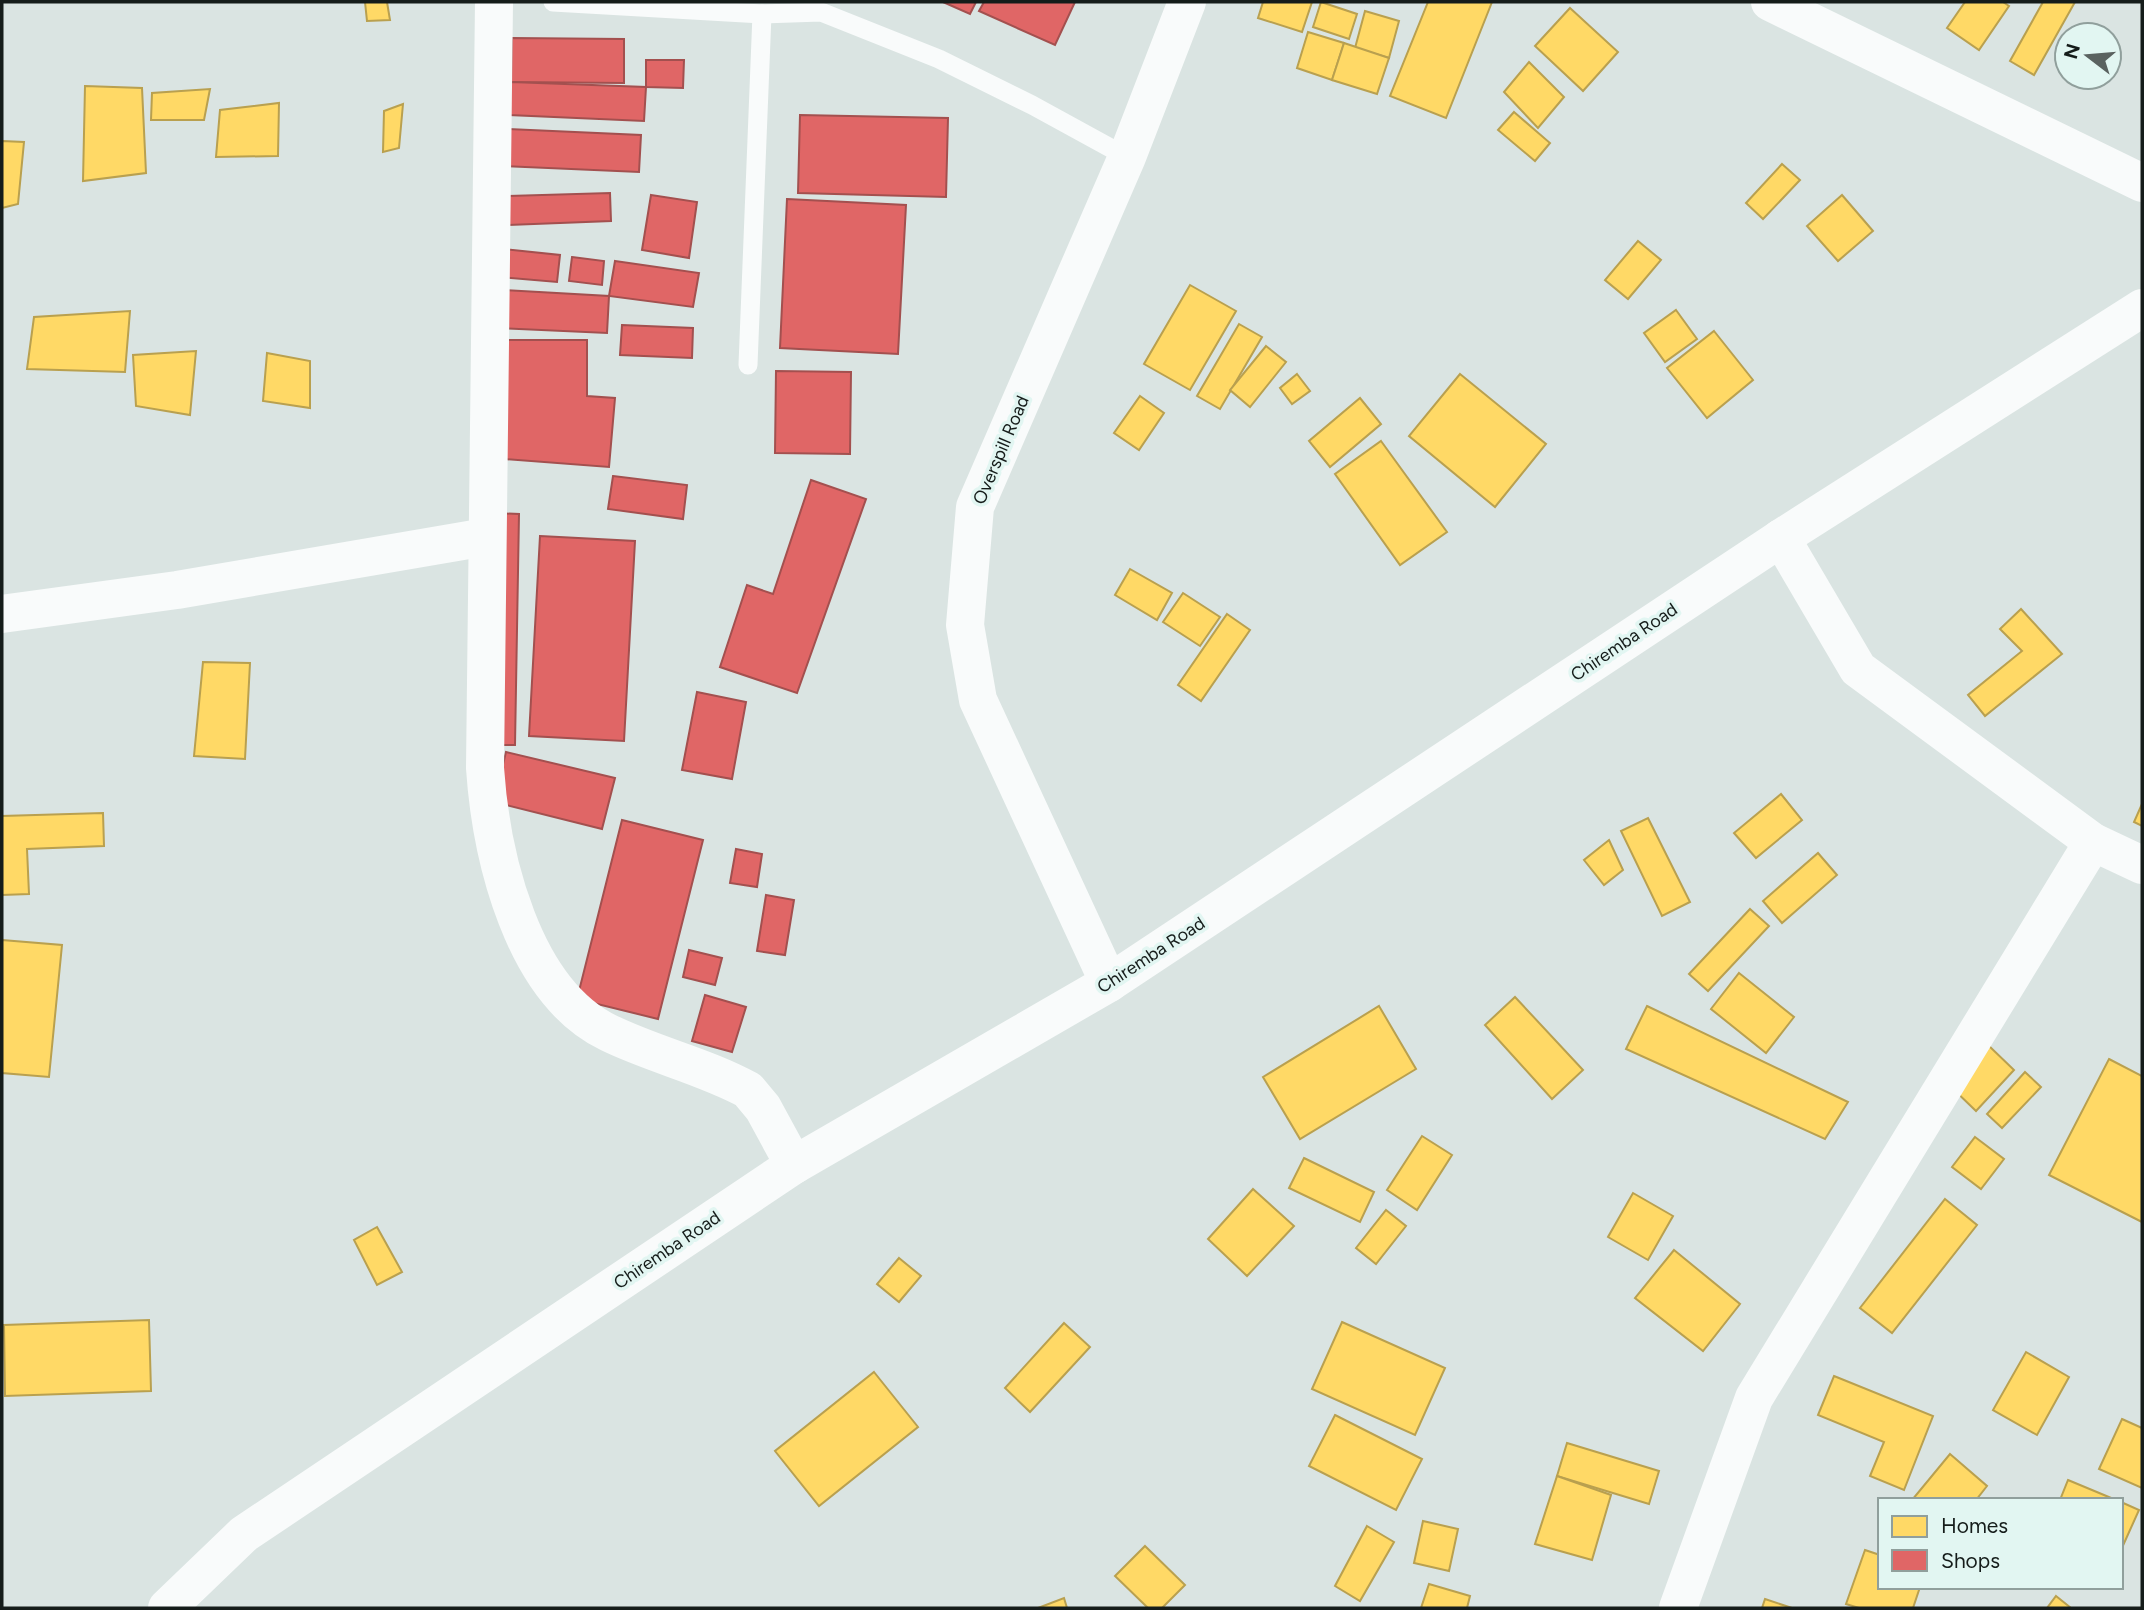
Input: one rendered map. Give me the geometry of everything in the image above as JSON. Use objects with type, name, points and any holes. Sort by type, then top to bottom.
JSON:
[{"type":"street","points":[[494,2],[494,204],[485,537],[488,809],[512,903],[537,961],[559,996],[583,1019],[610,1034],[748,1090],[763,1108],[794,1165]]},
{"type":"street","name":"Overspill Road","points":[[1109,983],[978,700],[965,625],[975,507],[1127,157],[1187,2]]},
{"type":"street","points":[[1773,2],[2142,183]]},
{"type":"street","name":"Chiremba Road","points":[[167,1608],[244,1534],[794,1165],[1109,983],[1781,538],[2142,308]]},
{"type":"street","points":[[2,614],[177,590],[485,537]]},
{"type":"street","points":[[1781,538],[1858,669],[2093,842],[2142,865]]},
{"type":"street","points":[[1678,1608],[1754,1398],[2093,842]]},
{"type":"lane","points":[[553,2],[762,14],[819,7],[939,59],[1127,157]]},
{"type":"lane","points":[[748,365],[762,14]]},
{"type":"building: Homes","points":[[365,2],[387,2],[390,20],[367,21]]},
{"type":"building: Homes","points":[[1263,2],[1312,2],[1302,32],[1258,18]]},
{"type":"building: Homes","points":[[1321,2],[1357,14],[1349,39],[1313,27]]},
{"type":"building: Homes","points":[[1428,2],[1492,2],[1446,118],[1390,96]]},
{"type":"building: Homes","points":[[1965,2],[2003,2],[2009,6],[1979,50],[1947,28]]},
{"type":"building: Homes","points":[[2043,2],[2075,2],[2064,21],[2053,21],[2053,41],[2034,75],[2010,61]]},
{"type":"building: Homes","points":[[1570,8],[1618,52],[1583,91],[1535,46]]},
{"type":"building: Homes","points":[[1365,11],[1399,21],[1389,58],[1355,48]]},
{"type":"building: Homes","points":[[1308,32],[1344,43],[1332,80],[1297,68]]},
{"type":"building: Homes","points":[[1344,43],[1389,58],[1377,94],[1332,80]]},
{"type":"building: Homes","points":[[1529,62],[1564,97],[1538,128],[1504,92]]},
{"type":"building: Homes","points":[[85,86],[142,88],[146,173],[83,181]]},
{"type":"building: Homes","points":[[210,89],[204,120],[151,120],[152,93]]},
{"type":"building: Homes","points":[[279,103],[278,156],[216,157],[220,110]]},
{"type":"building: Homes","points":[[403,104],[399,148],[383,152],[384,111]]},
{"type":"building: Homes","points":[[1514,112],[1550,143],[1535,161],[1498,130]]},
{"type":"building: Homes","points":[[2,141],[24,142],[18,204],[2,208]]},
{"type":"building: Homes","points":[[1782,164],[1800,180],[1763,219],[1746,203]]},
{"type":"building: Homes","points":[[1842,195],[1873,231],[1838,261],[1807,226]]},
{"type":"building: Homes","points":[[1638,241],[1661,260],[1628,299],[1605,280]]},
{"type":"building: Homes","points":[[1190,285],[1236,311],[1190,390],[1144,364]]},
{"type":"building: Homes","points":[[1676,310],[1697,339],[1665,362],[1644,333]]},
{"type":"building: Homes","points":[[130,311],[125,372],[27,369],[34,317]]},
{"type":"building: Homes","points":[[1239,324],[1262,337],[1220,409],[1197,396]]},
{"type":"building: Homes","points":[[1714,331],[1753,380],[1707,418],[1667,368]]},
{"type":"building: Homes","points":[[1266,346],[1286,362],[1250,407],[1230,390]]},
{"type":"building: Homes","points":[[196,351],[190,415],[136,406],[133,355]]},
{"type":"building: Homes","points":[[267,353],[310,361],[310,408],[263,401]]},
{"type":"building: Homes","points":[[1297,374],[1310,391],[1292,404],[1280,388]]},
{"type":"building: Homes","points":[[1460,374],[1546,444],[1495,507],[1409,436]]},
{"type":"building: Homes","points":[[1140,396],[1164,413],[1139,450],[1114,433]]},
{"type":"building: Homes","points":[[1360,398],[1381,424],[1330,467],[1309,441]]},
{"type":"building: Homes","points":[[1381,441],[1447,532],[1400,565],[1335,474]]},
{"type":"building: Homes","points":[[1130,569],[1172,593],[1157,620],[1115,595]]},
{"type":"building: Homes","points":[[1183,593],[1220,617],[1200,646],[1163,622]]},
{"type":"building: Homes","points":[[2021,609],[2062,654],[1985,716],[1968,695],[2022,651],[2000,629]]},
{"type":"building: Homes","points":[[1227,614],[1250,630],[1201,701],[1178,685]]},
{"type":"building: Homes","points":[[203,662],[250,663],[245,759],[194,756]]},
{"type":"building: Homes","points":[[1781,794],[1802,820],[1756,858],[1734,833]]},
{"type":"building: Homes","points":[[2142,804],[2142,826],[2134,822]]},
{"type":"building: Homes","points":[[103,813],[104,846],[27,849],[29,894],[2,895],[2,816]]},
{"type":"building: Homes","points":[[1648,818],[1690,902],[1662,916],[1621,831]]},
{"type":"building: Homes","points":[[1609,840],[1623,870],[1604,885],[1584,860]]},
{"type":"building: Homes","points":[[1818,853],[1837,875],[1782,923],[1763,901]]},
{"type":"building: Homes","points":[[1750,909],[1769,926],[1708,991],[1689,974]]},
{"type":"building: Homes","points":[[2,940],[62,945],[49,1077],[2,1073]]},
{"type":"building: Homes","points":[[1739,973],[1794,1017],[1766,1053],[1711,1009]]},
{"type":"building: Homes","points":[[1515,997],[1583,1070],[1552,1099],[1485,1025]]},
{"type":"building: Homes","points":[[1379,1006],[1416,1069],[1300,1139],[1263,1077]]},
{"type":"building: Homes","points":[[1647,1006],[1848,1102],[1825,1139],[1626,1049]]},
{"type":"building: Homes","points":[[1987,1044],[2014,1070],[1976,1111],[1949,1085]]},
{"type":"building: Homes","points":[[2109,1059],[2142,1076],[2142,1222],[2049,1175]]},
{"type":"building: Homes","points":[[2025,1072],[2041,1087],[2002,1128],[1987,1114]]},
{"type":"building: Homes","points":[[1422,1136],[1452,1155],[1417,1210],[1387,1190]]},
{"type":"building: Homes","points":[[1975,1137],[2004,1159],[1981,1189],[1952,1167]]},
{"type":"building: Homes","points":[[1304,1158],[1374,1192],[1360,1222],[1289,1188]]},
{"type":"building: Homes","points":[[1253,1189],[1294,1226],[1247,1276],[1208,1239]]},
{"type":"building: Homes","points":[[1633,1193],[1673,1216],[1648,1260],[1608,1237]]},
{"type":"building: Homes","points":[[1945,1199],[1977,1225],[1892,1333],[1860,1308]]},
{"type":"building: Homes","points":[[1386,1210],[1406,1226],[1376,1264],[1356,1248]]},
{"type":"building: Homes","points":[[377,1227],[402,1272],[377,1285],[354,1240]]},
{"type":"building: Homes","points":[[1674,1250],[1740,1304],[1703,1351],[1635,1298]]},
{"type":"building: Homes","points":[[899,1258],[921,1276],[899,1302],[877,1284]]},
{"type":"building: Homes","points":[[149,1320],[151,1391],[5,1396],[4,1325]]},
{"type":"building: Homes","points":[[1342,1322],[1445,1368],[1415,1435],[1312,1389]]},
{"type":"building: Homes","points":[[1064,1323],[1090,1347],[1030,1412],[1005,1388]]},
{"type":"building: Homes","points":[[2026,1352],[2069,1377],[2037,1435],[1993,1410]]},
{"type":"building: Homes","points":[[874,1372],[918,1427],[819,1506],[775,1451]]},
{"type":"building: Homes","points":[[1834,1376],[1933,1416],[1904,1490],[1870,1476],[1884,1442],[1818,1415]]},
{"type":"building: Homes","points":[[1335,1415],[1422,1459],[1396,1510],[1309,1466]]},
{"type":"building: Homes","points":[[2122,1419],[2142,1428],[2142,1488],[2099,1469]]},
{"type":"building: Homes","points":[[1567,1443],[1659,1471],[1649,1504],[1557,1476]]},
{"type":"building: Homes","points":[[1950,1454],[1987,1486],[1978,1498],[1914,1498]]},
{"type":"building: Homes","points":[[1557,1476],[1611,1495],[1592,1560],[1535,1544]]},
{"type":"building: Homes","points":[[2068,1480],[2111,1498],[2061,1498]]},
{"type":"building: Homes","points":[[2123,1503],[2139,1510],[2123,1546]]},
{"type":"building: Homes","points":[[1423,1521],[1458,1529],[1449,1571],[1414,1563]]},
{"type":"building: Homes","points":[[1367,1526],[1394,1542],[1360,1601],[1335,1586]]},
{"type":"building: Homes","points":[[1145,1546],[1185,1585],[1162,1608],[1148,1608],[1115,1576]]},
{"type":"building: Homes","points":[[1865,1550],[1878,1554],[1878,1589],[1919,1589],[1913,1608],[1859,1608],[1846,1604]]},
{"type":"building: Homes","points":[[1429,1584],[1470,1596],[1467,1608],[1421,1608]]},
{"type":"building: Homes","points":[[2056,1596],[2071,1608],[2047,1608]]},
{"type":"building: Homes","points":[[1064,1598],[1067,1608],[1038,1608]]},
{"type":"building: Homes","points":[[1765,1599],[1792,1608],[1762,1608]]},
{"type":"building: Shops","points":[[943,2],[976,2],[970,14]]},
{"type":"building: Shops","points":[[984,2],[1075,2],[1055,45],[979,11]]},
{"type":"building: Shops","points":[[512,38],[624,39],[624,83],[511,82]]},
{"type":"building: Shops","points":[[646,60],[684,60],[683,88],[646,87]]},
{"type":"building: Shops","points":[[511,82],[646,87],[644,121],[509,115]]},
{"type":"building: Shops","points":[[800,115],[948,118],[946,197],[798,193]]},
{"type":"building: Shops","points":[[506,129],[641,135],[639,172],[504,166]]},
{"type":"building: Shops","points":[[610,193],[611,221],[507,225],[505,196]]},
{"type":"building: Shops","points":[[651,195],[697,202],[689,258],[642,250]]},
{"type":"building: Shops","points":[[787,199],[906,205],[898,354],[780,348]]},
{"type":"building: Shops","points":[[503,249],[560,255],[557,282],[499,277]]},
{"type":"building: Shops","points":[[572,257],[604,261],[602,285],[569,281]]},
{"type":"building: Shops","points":[[615,261],[699,273],[693,307],[609,296]]},
{"type":"building: Shops","points":[[502,290],[609,296],[607,333],[499,328]]},
{"type":"building: Shops","points":[[622,325],[693,328],[692,358],[620,355]]},
{"type":"building: Shops","points":[[497,340],[587,340],[587,396],[615,398],[609,467],[491,458]]},
{"type":"building: Shops","points":[[776,371],[851,372],[850,454],[775,453]]},
{"type":"building: Shops","points":[[613,476],[687,485],[683,519],[608,509]]},
{"type":"building: Shops","points":[[811,480],[866,499],[797,693],[720,667],[747,585],[773,594]]},
{"type":"building: Shops","points":[[494,513],[519,514],[515,745],[489,745]]},
{"type":"building: Shops","points":[[540,536],[635,541],[624,741],[529,736]]},
{"type":"building: Shops","points":[[697,692],[746,702],[732,779],[682,770]]},
{"type":"building: Shops","points":[[506,752],[615,778],[602,829],[494,802]]},
{"type":"building: Shops","points":[[622,820],[703,840],[658,1019],[577,999]]},
{"type":"building: Shops","points":[[736,849],[762,854],[757,887],[730,883]]},
{"type":"building: Shops","points":[[766,895],[794,900],[785,955],[757,951]]},
{"type":"building: Shops","points":[[689,950],[722,958],[715,985],[683,977]]},
{"type":"building: Shops","points":[[705,995],[746,1007],[732,1052],[692,1041]]}]
